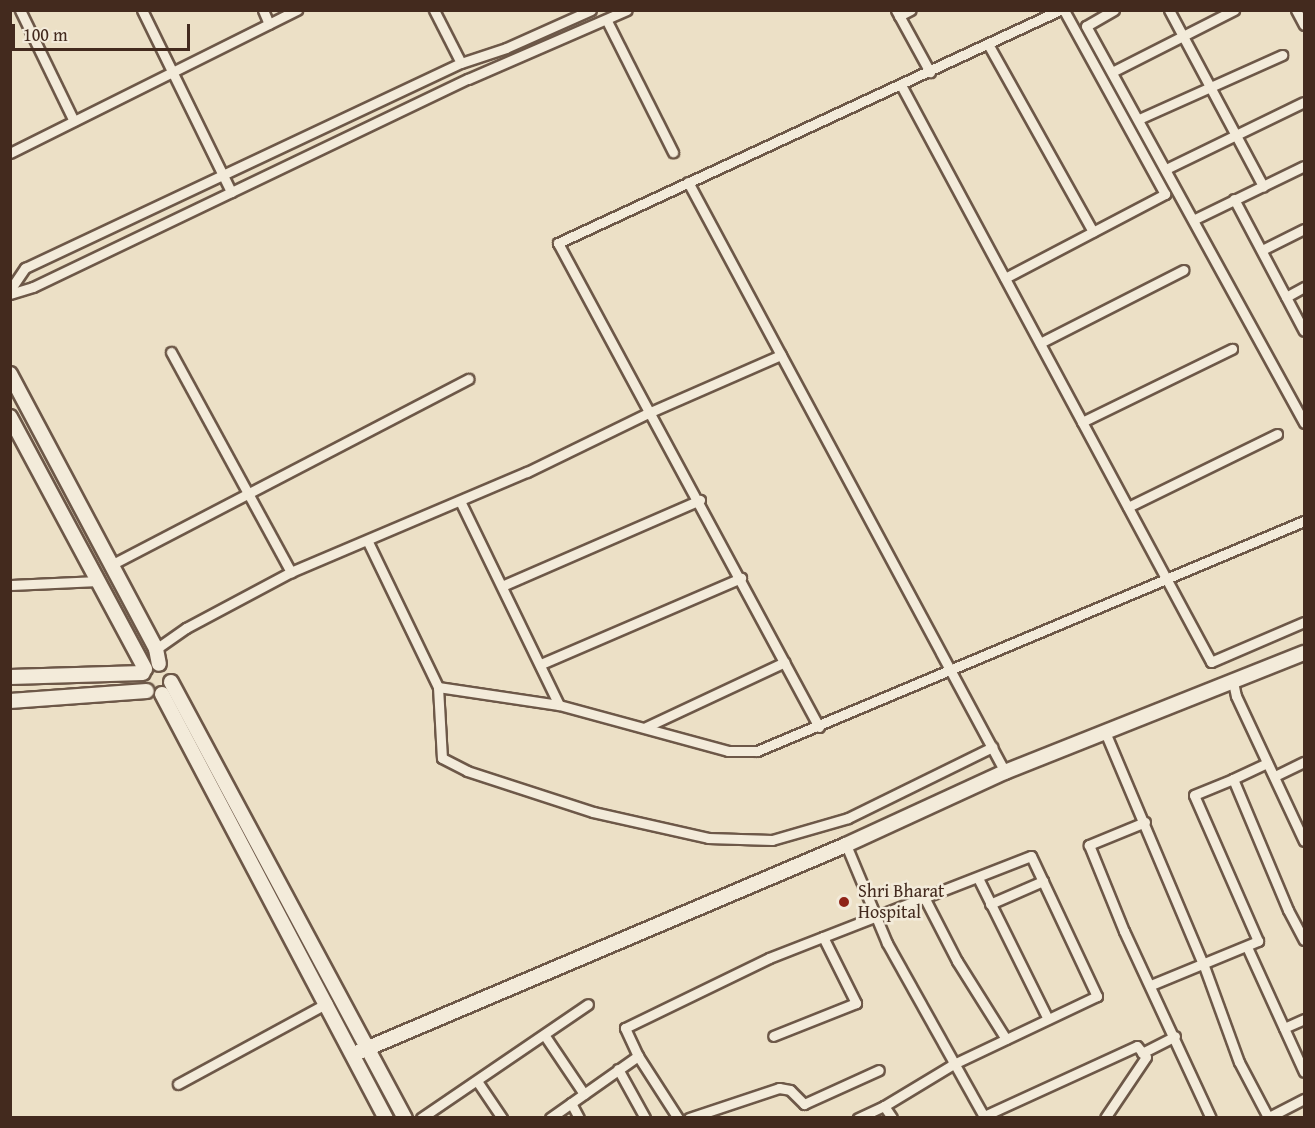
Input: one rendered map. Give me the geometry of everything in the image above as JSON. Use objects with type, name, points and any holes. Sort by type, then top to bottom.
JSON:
[{"type":"street","points":[[20,10],[74,121]]},
{"type":"street","points":[[142,10],[231,192]]},
{"type":"street","points":[[263,10],[269,24]]},
{"type":"street","points":[[10,153],[297,10]]},
{"type":"street","points":[[434,10],[461,63]]},
{"type":"street","points":[[10,292],[26,268],[221,174],[461,63],[506,48],[591,10]]},
{"type":"street","points":[[10,292],[33,287],[468,79],[607,21],[627,10]]},
{"type":"street","points":[[911,10],[898,14],[930,72]]},
{"type":"street","points":[[819,727],[700,500],[648,413],[558,243],[1062,10],[1165,194],[1005,278]]},
{"type":"street","points":[[1114,10],[1086,26],[1195,219],[1305,423]]},
{"type":"street","points":[[1169,10],[1263,186]]},
{"type":"street","points":[[1112,72],[1184,38],[1234,10]]},
{"type":"street","points":[[1296,10],[1305,25]]},
{"type":"street","points":[[607,21],[673,152]]},
{"type":"street","points":[[988,44],[1093,232]]},
{"type":"street","points":[[1139,119],[1210,85],[1282,55]]},
{"type":"street","points":[[901,85],[1211,662],[1305,622]]},
{"type":"street","points":[[1166,169],[1305,102]]},
{"type":"street","points":[[1195,219],[1305,166]]},
{"type":"street","points":[[688,182],[1005,772]]},
{"type":"street","points":[[1234,199],[1305,331]]},
{"type":"street","points":[[1262,250],[1305,229]]},
{"type":"street","points":[[1040,344],[1183,270]]},
{"type":"street","points":[[1286,297],[1305,287]]},
{"type":"street","points":[[1082,422],[1232,349]]},
{"type":"street","points":[[171,352],[251,493],[291,572]]},
{"type":"street","points":[[147,691],[142,683],[156,649],[186,628],[291,572],[368,542],[648,413],[781,355]]},
{"type":"street","points":[[10,374],[156,649]]},
{"type":"street","points":[[111,565],[469,379]]},
{"type":"street","points":[[10,417],[149,668]]},
{"type":"street","points":[[1128,507],[1277,434]]},
{"type":"street","points":[[502,586],[700,500]]},
{"type":"street","points":[[460,501],[559,705]]},
{"type":"street","points":[[438,687],[559,705],[646,726],[728,752],[757,751],[819,727],[1305,521]]},
{"type":"street","points":[[368,542],[438,687],[442,758],[467,771],[593,813],[708,838],[772,840],[848,818],[992,747]]},
{"type":"street","points":[[541,664],[741,578]]},
{"type":"street","points":[[10,585],[99,581]]},
{"type":"street","points":[[354,1054],[846,845],[1005,772],[1305,653]]},
{"type":"street","points":[[646,726],[785,662]]},
{"type":"street","points":[[10,677],[168,668],[171,682],[405,1118]]},
{"type":"street","points":[[162,694],[171,682]]},
{"type":"street","points":[[1233,682],[1267,763],[1276,775],[1305,841]]},
{"type":"street","points":[[10,701],[147,691],[162,694]]},
{"type":"street","points":[[162,694],[386,1118]]},
{"type":"street","points":[[1105,732],[1204,966],[1239,1062],[1268,1117],[1305,1100]]},
{"type":"street","points":[[1276,775],[1305,762]]},
{"type":"street","points":[[1151,985],[1204,966],[1258,941],[1194,795],[1267,763]]},
{"type":"street","points":[[1233,779],[1288,910],[1305,940]]},
{"type":"street","points":[[1145,822],[1089,845],[1211,1118]]},
{"type":"street","points":[[846,845],[873,916],[952,1065],[985,1117],[1126,1048],[1137,1046],[1146,1057],[1105,1118]]},
{"type":"street","points":[[678,1118],[638,1056],[625,1028],[769,958],[1031,856],[1097,996],[952,1065],[884,1106],[858,1118]]},
{"type":"street","points":[[978,878],[1048,1019]]},
{"type":"street","points":[[990,904],[1043,881]]},
{"type":"street","points":[[925,898],[957,961],[1006,1039]]},
{"type":"street","points":[[773,1036],[856,1003],[823,937]]},
{"type":"street","points":[[1247,947],[1305,1072]]},
{"type":"street","points":[[178,1084],[327,1003]]},
{"type":"street","points":[[421,1118],[545,1036],[588,1004]]},
{"type":"street","points":[[1284,1028],[1305,1019]]},
{"type":"street","points":[[545,1036],[584,1094]]},
{"type":"street","points":[[1142,1053],[1174,1036]]},
{"type":"street","points":[[550,1118],[638,1056]]},
{"type":"street","points":[[618,1069],[645,1118]]},
{"type":"street","points":[[688,1118],[779,1088],[790,1090],[804,1104],[879,1070]]},
{"type":"street","points":[[477,1081],[502,1118]]},
{"type":"street","points":[[571,1103],[579,1118]]},
{"type":"street","points":[[884,1106],[892,1118]]},
{"type":"place","name":"Shri Bharat Hospital","points":[[844,902]]}]
